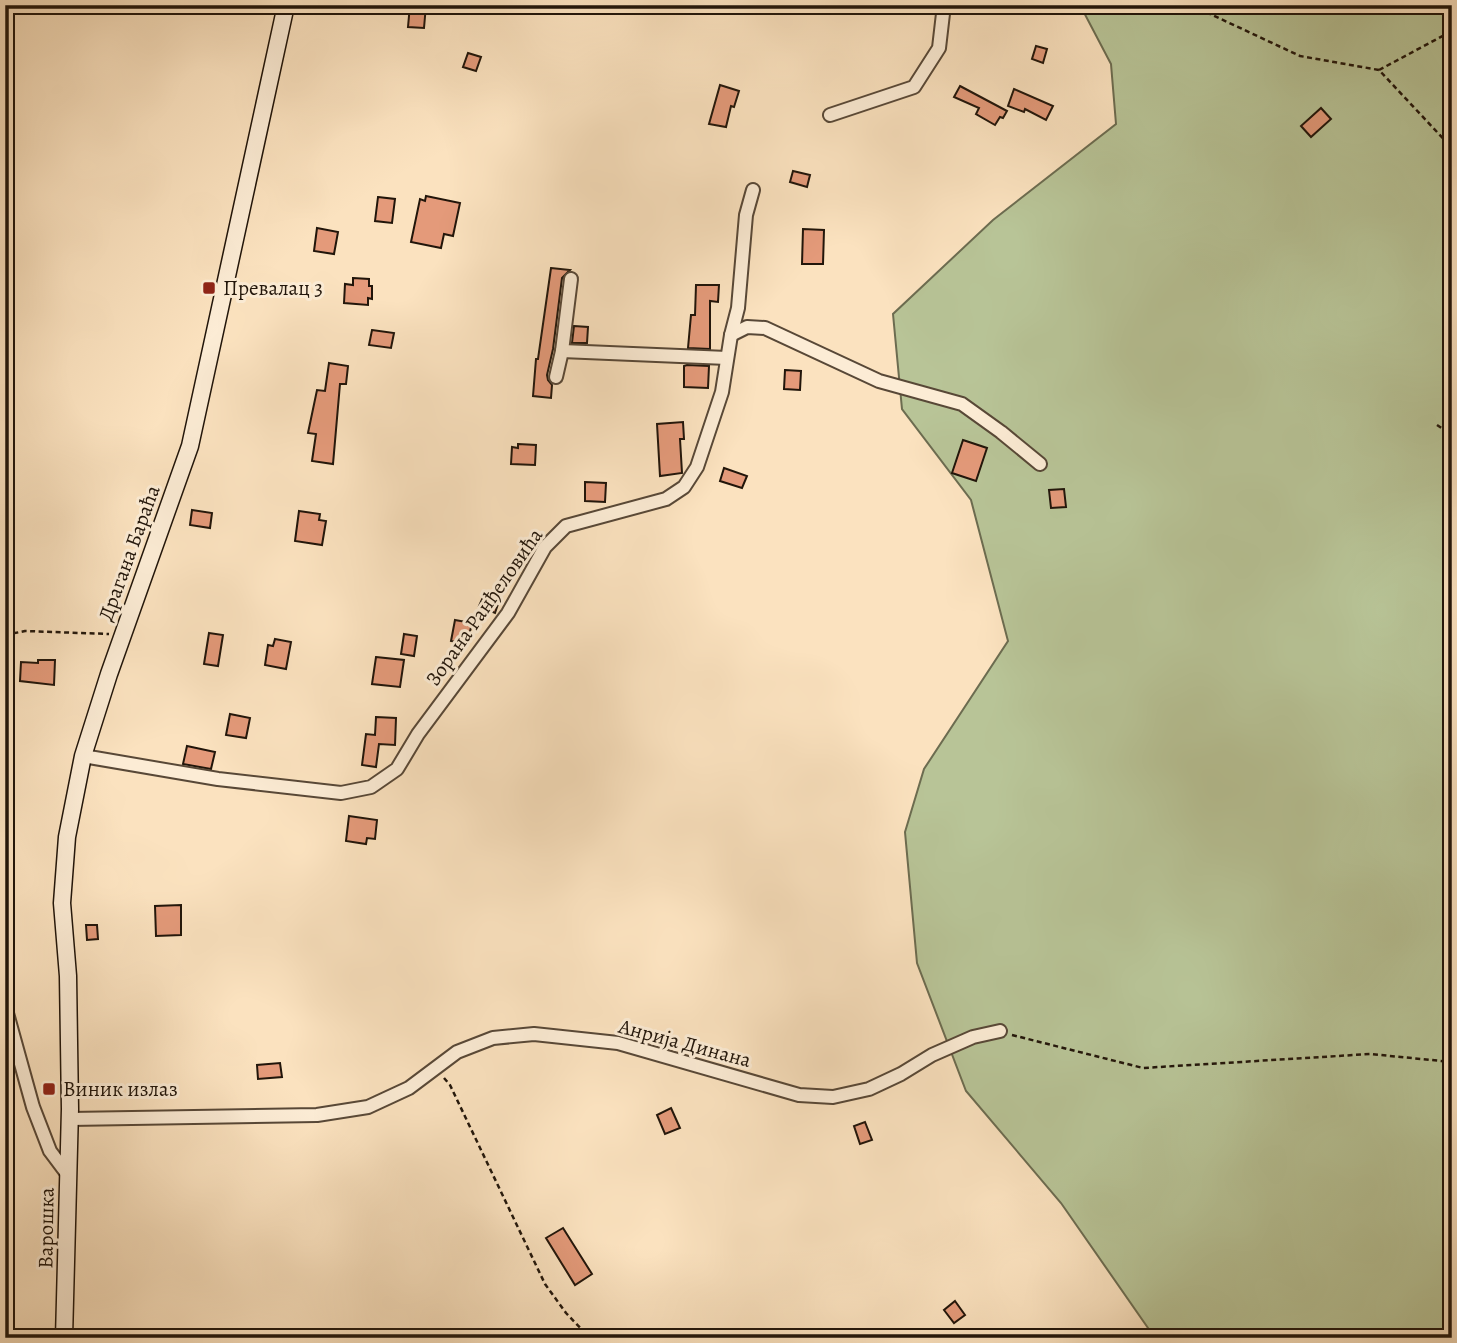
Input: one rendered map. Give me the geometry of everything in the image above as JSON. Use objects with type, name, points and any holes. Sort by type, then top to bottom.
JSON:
[{"type":"street","name":"Драгана Бараћа","points":[[70,1119],[68,976],[62,903],[67,837],[83,756],[190,446],[286,5]]},
{"type":"street","points":[[830,115],[914,87],[939,48],[944,5]]},
{"type":"street","name":"Зорана Ранђеловића","points":[[83,756],[218,779],[341,793],[371,787],[397,769],[418,734],[508,613],[545,547],[566,526],[666,499],[684,487],[697,467],[722,392],[738,308],[746,215],[753,190]]},
{"type":"street","points":[[556,377],[571,279]]},
{"type":"street","points":[[731,335],[747,327],[765,328],[879,381],[962,404],[1002,432],[1040,464]]},
{"type":"street","points":[[562,351],[727,358]]},
{"type":"street","points":[[5,1006],[33,1107],[50,1151],[68,1175]]},
{"type":"street","name":"Анрија Динана","points":[[70,1119],[317,1115],[368,1107],[409,1087],[457,1052],[493,1038],[534,1034],[618,1043],[799,1094],[833,1097],[869,1089],[932,1055],[973,1037],[1000,1031]]},
{"type":"street","name":"Варошка","points":[[64,1338],[70,1119]]},
{"type":"path","points":[[1191,5],[1300,56],[1378,70],[1452,148]]},
{"type":"path","points":[[1378,70],[1452,31]]},
{"type":"path","points":[[1437,425],[1452,435]]},
{"type":"path","points":[[5,635],[25,631],[123,634]]},
{"type":"path","points":[[1000,1031],[1143,1068],[1370,1054],[1452,1062]]},
{"type":"path","points":[[435,1068],[450,1085],[545,1284],[560,1306],[590,1338]]},
{"type":"green space","points":[[1080,5],[1452,5],[1452,1338],[1155,1338],[1061,1203],[966,1091],[917,963],[905,832],[924,769],[1008,641],[971,500],[902,409],[893,314],[993,220],[1116,124],[1111,64]]},
{"type":"building","points":[[410,5],[426,5],[424,28],[408,27]]},
{"type":"building","points":[[1036,46],[1047,49],[1043,63],[1032,59]]},
{"type":"building","points":[[468,53],[481,57],[476,71],[463,67]]},
{"type":"building","points":[[720,85],[739,91],[734,107],[731,106],[726,127],[709,124]]},
{"type":"building","points":[[960,86],[1007,111],[1003,118],[1000,117],[995,125],[976,114],[979,108],[954,97]]},
{"type":"building","points":[[1014,89],[1053,106],[1046,120],[1025,109],[1024,112],[1008,106]]},
{"type":"building","points":[[1321,108],[1331,119],[1311,137],[1301,126]]},
{"type":"building","points":[[793,171],[810,175],[807,187],[790,182]]},
{"type":"building","points":[[426,196],[460,203],[453,236],[444,234],[441,248],[411,242],[420,199],[425,201]]},
{"type":"building","points":[[378,197],[395,199],[392,223],[375,221]]},
{"type":"building","points":[[317,228],[338,232],[334,254],[314,251]]},
{"type":"building","points":[[803,229],[824,230],[823,264],[802,264]]},
{"type":"building","points":[[551,268],[570,270],[562,278],[547,375],[552,385],[551,398],[533,396],[536,359]]},
{"type":"building","points":[[353,278],[369,279],[372,299],[368,298],[368,305],[344,303],[345,284],[353,285]]},
{"type":"building","points":[[696,285],[719,285],[718,302],[710,301],[710,349],[688,348],[691,315],[695,315]]},
{"type":"building","points":[[574,326],[588,327],[587,343],[572,343]]},
{"type":"building","points":[[372,330],[394,333],[391,348],[369,345]]},
{"type":"building","points":[[329,363],[348,366],[346,384],[340,384],[333,464],[312,461],[316,434],[308,433],[317,390],[325,391]]},
{"type":"building","points":[[684,366],[709,366],[708,388],[684,387]]},
{"type":"building","points":[[785,370],[801,371],[800,390],[784,389]]},
{"type":"building","points":[[683,422],[684,439],[680,439],[682,473],[660,476],[657,424]]},
{"type":"building","points":[[963,440],[987,448],[976,481],[952,473]]},
{"type":"building","points":[[518,444],[536,445],[535,465],[511,464],[512,447],[518,448]]},
{"type":"building","points":[[724,468],[747,476],[742,488],[720,481]]},
{"type":"building","points":[[585,482],[606,483],[605,502],[585,501]]},
{"type":"building","points":[[1064,489],[1066,507],[1051,508],[1049,490]]},
{"type":"building","points":[[192,510],[212,513],[210,528],[190,525]]},
{"type":"building","points":[[299,511],[320,514],[319,520],[326,521],[322,545],[295,541]]},
{"type":"building","points":[[484,595],[499,601],[495,613],[479,606]]},
{"type":"building","points":[[455,620],[472,623],[467,644],[451,641]]},
{"type":"building","points":[[209,633],[223,635],[218,666],[204,664]]},
{"type":"building","points":[[404,634],[417,636],[414,656],[401,654]]},
{"type":"building","points":[[275,639],[291,642],[286,669],[265,665],[268,645],[273,646]]},
{"type":"building","points":[[376,657],[404,660],[400,687],[372,684]]},
{"type":"building","points":[[38,660],[55,660],[54,685],[20,681],[21,662],[38,663]]},
{"type":"building","points":[[230,714],[250,718],[246,738],[226,735]]},
{"type":"building","points":[[376,717],[396,718],[395,745],[379,744],[376,767],[362,765],[366,734],[375,735]]},
{"type":"building","points":[[187,746],[215,752],[211,769],[183,764]]},
{"type":"building","points":[[349,816],[377,820],[375,839],[367,838],[366,844],[346,841]]},
{"type":"building","points":[[181,905],[181,935],[156,936],[155,906]]},
{"type":"building","points":[[86,925],[97,925],[98,939],[87,940]]},
{"type":"building","points":[[280,1063],[282,1077],[258,1079],[257,1065]]},
{"type":"building","points":[[671,1108],[680,1128],[665,1134],[657,1115]]},
{"type":"building","points":[[865,1122],[872,1140],[860,1144],[854,1126]]},
{"type":"building","points":[[563,1228],[592,1274],[575,1285],[546,1238]]},
{"type":"building","points":[[955,1301],[965,1315],[954,1323],[944,1310]]},
{"type":"place","name":"Превалац 3","points":[[209,288]]},
{"type":"place","name":"Виник излаз","points":[[49,1089]]}]
